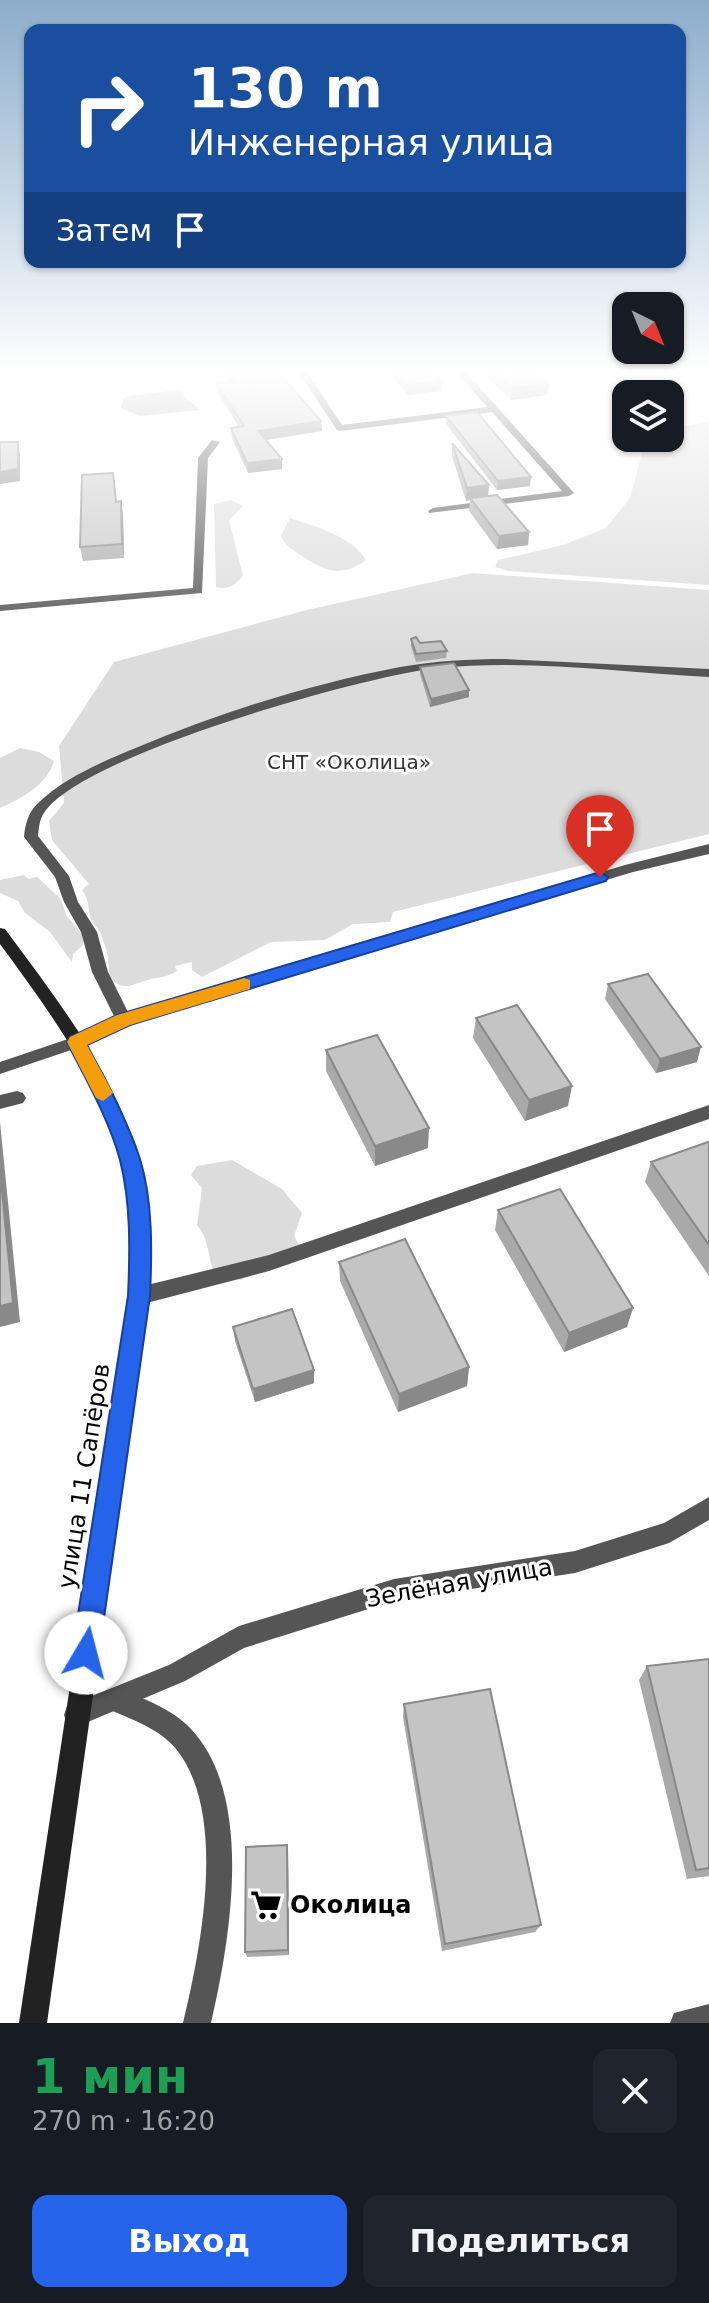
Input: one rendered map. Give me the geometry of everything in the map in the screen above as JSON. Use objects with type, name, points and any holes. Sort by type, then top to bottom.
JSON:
[{"type":"main road","name":"улица 11 Сапёров","points":[[0,933],[77,1042],[114,1116],[131,1163],[141,1252],[139,1296],[33,2023]]},
{"type":"street","points":[[0,608],[198,591],[203,462]]},
{"type":"street","points":[[433,511],[569,493],[542,462]]},
{"type":"street","points":[[124,1020],[105,985],[89,932],[62,876],[31,837],[33,820],[40,807],[75,782],[105,766],[241,712],[417,667],[476,663],[709,673]]},
{"type":"street","points":[[0,1068],[77,1042],[124,1020],[630,868],[709,849]]},
{"type":"street","points":[[139,1296],[269,1263],[709,1112]]},
{"type":"street","name":"Зелёная улица","points":[[76,1715],[177,1673],[239,1638],[394,1590],[575,1562],[669,1532],[709,1508]]},
{"type":"street","points":[[117,1700],[159,1720],[184,1738],[202,1763],[214,1797],[220,1835],[215,1905],[207,1983],[197,2023]]},
{"type":"street","points":[[684,2023],[709,2018]]},
{"type":"green space","points":[[639,462],[709,462],[709,585],[508,571],[495,567],[498,560],[563,545],[606,528],[630,498]]},
{"type":"green space","points":[[231,500],[243,506],[229,520],[243,576],[231,586],[220,588],[216,587],[214,504]]},
{"type":"green space","points":[[290,518],[343,539],[366,560],[340,571],[316,564],[287,545],[281,536]]},
{"type":"green space","name":"СНТ «Околица»","points":[[473,573],[709,590],[709,834],[393,912],[390,922],[353,924],[325,940],[271,942],[202,977],[192,970],[192,962],[175,966],[177,971],[170,974],[128,986],[119,985],[108,977],[105,945],[91,919],[82,890],[89,884],[52,840],[49,821],[64,803],[59,746],[114,662],[307,610]]},
{"type":"green space","points":[[20,748],[39,752],[54,761],[51,770],[40,784],[0,808],[0,758]]},
{"type":"green space","points":[[24,875],[28,879],[37,877],[61,899],[66,915],[83,935],[83,945],[73,954],[72,962],[50,932],[25,913],[18,901],[0,893],[0,880]]},
{"type":"green space","points":[[232,1160],[282,1189],[302,1213],[294,1236],[302,1250],[241,1280],[217,1278],[197,1225],[202,1188],[191,1175],[197,1166]]},
{"type":"building","points":[[0,462],[18,462],[18,469],[0,472]]},
{"type":"building","points":[[458,462],[469,462],[489,485],[467,488]]},
{"type":"building","points":[[483,462],[519,462],[531,477],[498,481]]},
{"type":"building","points":[[113,473],[116,502],[121,501],[122,544],[80,547],[82,475]]},
{"type":"building","points":[[497,495],[529,532],[499,536],[470,498]]},
{"type":"building","points":[[416,637],[420,643],[441,641],[447,651],[416,654],[411,639]]},
{"type":"building","points":[[454,663],[469,690],[431,699],[420,667]]},
{"type":"building","points":[[648,974],[701,1047],[660,1059],[608,984]]},
{"type":"building","points":[[517,1005],[572,1086],[529,1100],[476,1018]]},
{"type":"building","points":[[377,1035],[429,1128],[375,1146],[326,1050]]},
{"type":"building","points":[[709,1142],[709,1245],[651,1162]]},
{"type":"building","points":[[0,1171],[13,1303],[0,1306]]},
{"type":"building","points":[[560,1189],[633,1308],[569,1333],[498,1210]]},
{"type":"building","points":[[405,1239],[469,1367],[399,1394],[339,1262]]},
{"type":"building","points":[[292,1309],[314,1370],[253,1389],[233,1327]]},
{"type":"building","points":[[709,1659],[709,1868],[696,1870],[647,1666]]},
{"type":"building","points":[[490,1689],[541,1925],[445,1944],[404,1704]]},
{"type":"building","points":[[287,1845],[288,1950],[245,1952],[246,1847]]},
{"type":"slow traffic","points":[[103,1093],[77,1042],[124,1020],[244,984]]},
{"type":"place","name":"Околица","points":[[266,1905]]},
{"type":"route","points":[[86,1653],[139,1296],[141,1252],[138,1202],[131,1163],[101,1087],[77,1042],[124,1020],[600,877]]}]
